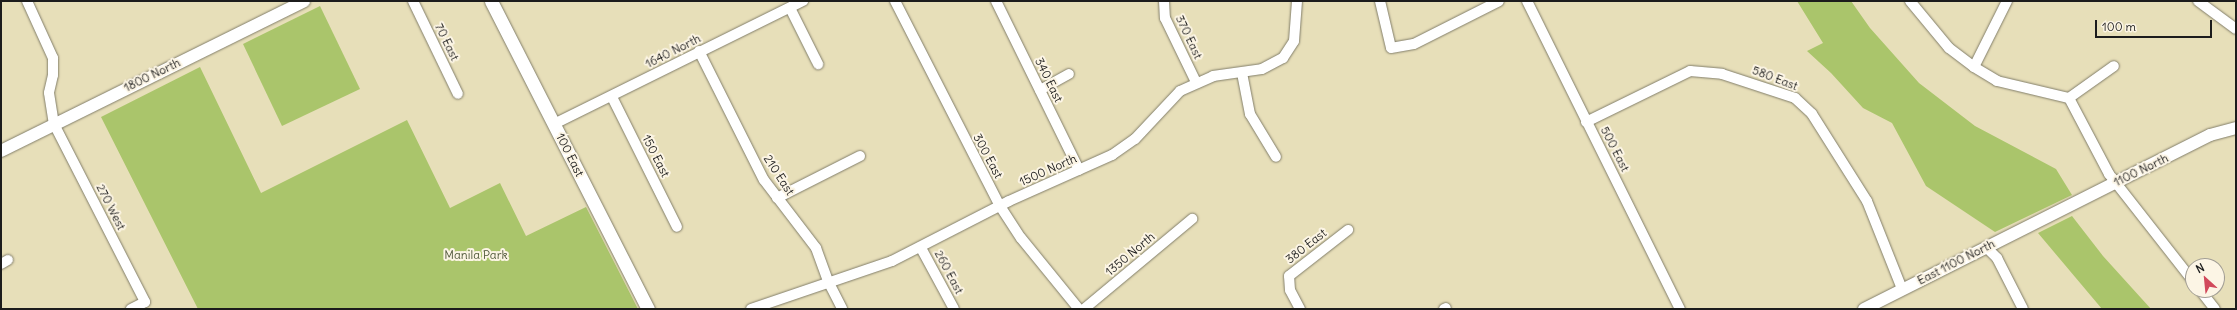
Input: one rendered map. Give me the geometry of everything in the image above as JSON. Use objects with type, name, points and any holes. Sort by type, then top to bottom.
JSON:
[{"type":"main road","name":"100 East","points":[[492,1],[648,309]]},
{"type":"street","name":"270 West","points":[[27,1],[53,58],[53,75],[49,93],[54,124],[145,302],[131,309]]},
{"type":"street","name":"1800 North","points":[[1,151],[304,1]]},
{"type":"street","name":"70 East","points":[[413,1],[458,94]]},
{"type":"street","name":"1640 North","points":[[554,124],[612,97],[699,51],[803,1]]},
{"type":"street","name":"300 East","points":[[895,1],[1000,206],[1021,238],[1079,309]]},
{"type":"street","name":"370 East","points":[[1164,1],[1165,18],[1170,31],[1196,82]]},
{"type":"street","name":"1500 North","points":[[751,309],[829,283],[921,248],[1000,206],[1112,155],[1135,139],[1167,102],[1196,82],[1213,76],[1262,69],[1283,58],[1294,41],[1297,1]]},
{"type":"street","points":[[1380,1],[1391,48],[1414,44],[1499,1]]},
{"type":"street","name":"500 East","points":[[1527,1],[1680,309]]},
{"type":"street","points":[[1910,1],[1949,48],[1974,67],[1997,81],[2069,98],[2114,66]]},
{"type":"street","points":[[1974,67],[2007,1]]},
{"type":"street","points":[[2198,1],[2236,29]]},
{"type":"street","name":"340 East","points":[[998,2],[1079,170]]},
{"type":"street","points":[[790,8],[818,64]]},
{"type":"street","name":"210 East","points":[[699,51],[764,180],[816,248],[829,283],[842,309]]},
{"type":"street","name":"580 East","points":[[1586,122],[1690,72],[1722,74],[1795,98],[1816,120],[1866,201],[1902,289]]},
{"type":"street","points":[[1242,73],[1250,114],[1276,157]]},
{"type":"street","points":[[1040,90],[1069,74]]},
{"type":"street","name":"150 East","points":[[612,97],[677,227]]},
{"type":"street","points":[[2069,98],[2109,174],[2185,271]]},
{"type":"street","name":"1100 North","points":[[2048,216],[2210,135],[2236,128]]},
{"type":"street","points":[[777,198],[860,156]]},
{"type":"street","name":"East 1100 North","points":[[1864,309],[2048,216]]},
{"type":"street","name":"1350 North","points":[[1084,309],[1192,219]]},
{"type":"street","name":"380 East","points":[[1300,309],[1290,290],[1289,276],[1348,230]]},
{"type":"street","points":[[1986,247],[1997,258],[2023,309]]},
{"type":"street","name":"260 East","points":[[921,248],[954,309]]},
{"type":"street","points":[[2206,298],[2215,309]]},
{"type":"green space","points":[[1797,1],[1851,1],[1870,28],[1919,83],[1975,126],[2056,169],[2072,195],[1995,232],[1926,186],[1892,123],[1863,108],[1831,73],[1807,51],[1823,43]]},
{"type":"green space","points":[[320,6],[360,89],[282,126],[243,44]]},
{"type":"green space","name":"Manila Park","points":[[200,67],[261,193],[407,120],[450,208],[500,183],[526,236],[586,207],[638,309],[198,309],[101,117]]},
{"type":"green space","points":[[2072,216],[2103,256],[2151,309],[2102,309],[2038,233]]}]
